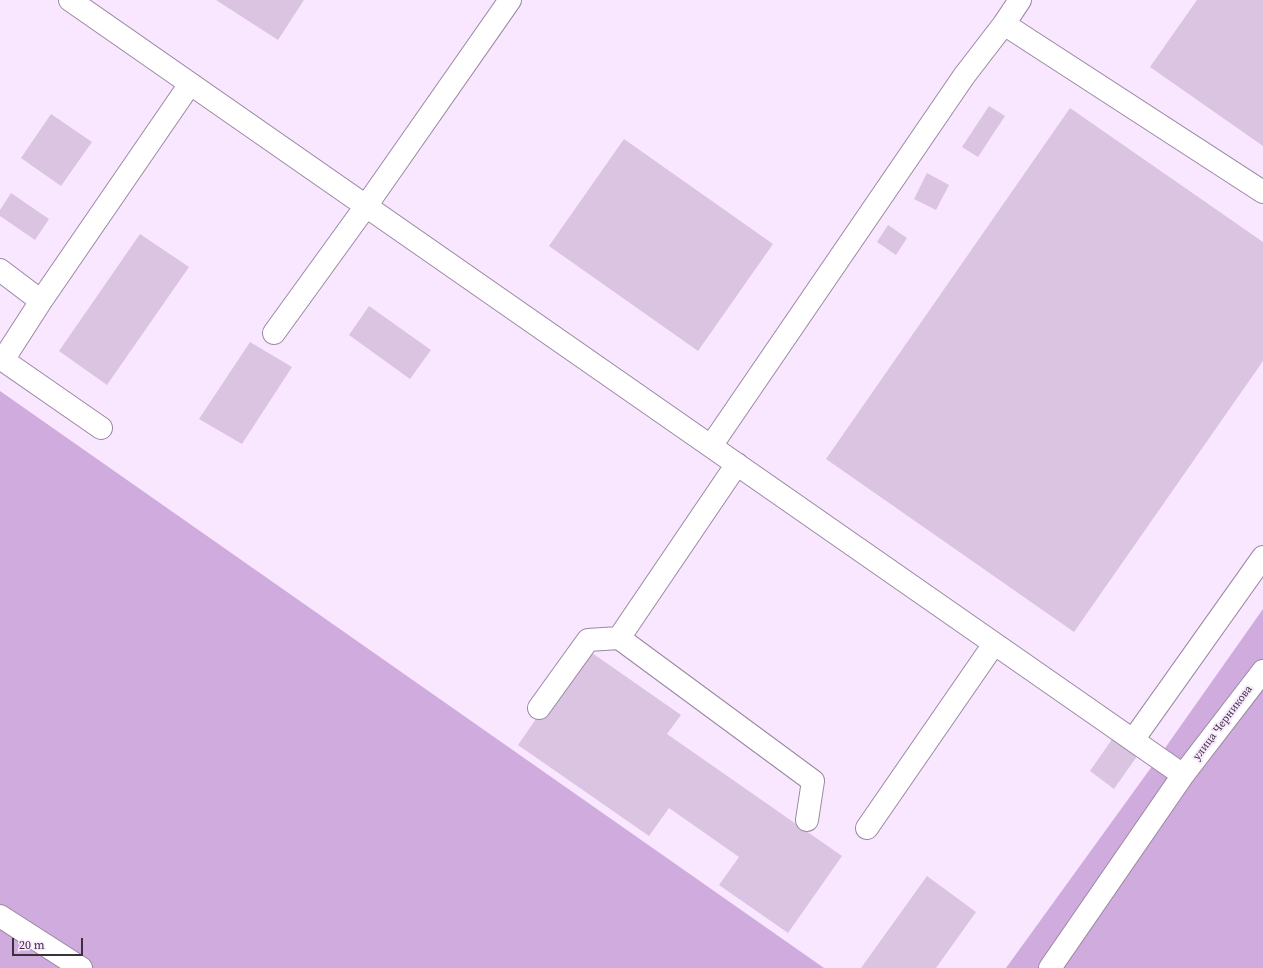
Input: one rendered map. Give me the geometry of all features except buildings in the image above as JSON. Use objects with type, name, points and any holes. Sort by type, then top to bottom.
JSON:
[{"type":"street","points":[[70,0],[1184,775]]},
{"type":"street","points":[[274,334],[366,206],[510,0]]},
{"type":"street","points":[[711,446],[964,76],[1004,24],[1020,0]]},
{"type":"street","points":[[1004,24],[1263,192]]},
{"type":"street","points":[[102,428],[3,360],[41,301],[190,84]]},
{"type":"street","points":[[0,270],[41,301]]},
{"type":"street","points":[[619,638],[737,464]]},
{"type":"street","points":[[1132,740],[1263,557]]},
{"type":"street","points":[[539,708],[588,640],[619,638],[813,781],[807,820]]},
{"type":"street","points":[[867,828],[994,644]]},
{"type":"street","name":"улица Черникова","points":[[1050,968],[1184,775],[1263,671]]},
{"type":"street","points":[[0,916],[81,968]]},
{"type":"shaded area","points":[[0,391],[824,968],[0,968]]},
{"type":"shaded area","points":[[1263,609],[1263,968],[1006,968],[1158,758]]}]
